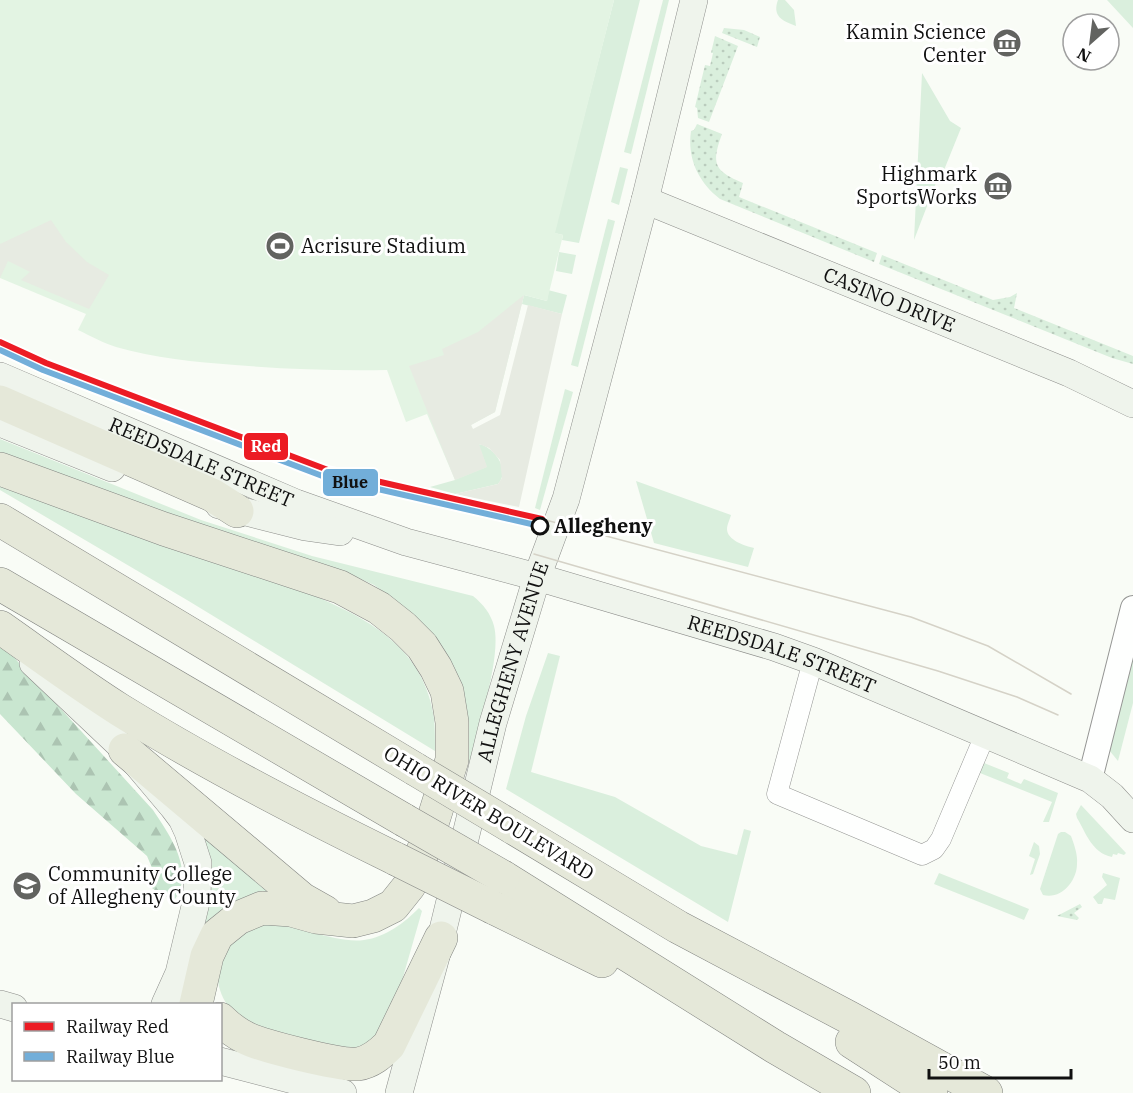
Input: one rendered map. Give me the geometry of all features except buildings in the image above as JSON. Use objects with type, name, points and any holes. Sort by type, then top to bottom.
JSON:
[{"type":"highway","points":[[0,402],[212,495],[237,510]]},
{"type":"highway","points":[[0,469],[164,529],[340,587],[379,608],[422,646],[447,691],[452,722],[452,760],[425,846],[409,886],[393,906],[373,916],[352,921],[316,917],[291,910],[262,908],[238,918],[217,935],[207,956],[196,1003]]},
{"type":"highway","name":"OHIO RIVER BOULEVARD","points":[[0,519],[678,927],[986,1093]]},
{"type":"highway","points":[[0,584],[404,819],[498,892],[854,1093]]},
{"type":"highway","points":[[0,628],[118,708],[188,750],[321,823],[396,859],[498,892]]},
{"type":"highway","points":[[125,750],[302,899],[324,911],[352,921]]},
{"type":"highway","points":[[678,927],[931,1093]]},
{"type":"highway","points":[[222,1021],[229,1029],[248,1039],[345,1064],[369,1061],[389,1045],[441,938]]},
{"type":"highway","points":[[207,956],[210,991],[214,1003]]},
{"type":"main road","name":"ALLEGHENY AVENUE","points":[[399,1093],[441,938],[493,723],[537,577],[566,499],[645,200],[694,0]]},
{"type":"main road","name":"CASINO DRIVE","points":[[645,200],[1070,373],[1133,404]]},
{"type":"main road","name":"REEDSDALE STREET","points":[[0,376],[296,503],[406,542],[537,577],[774,647],[813,661],[1090,779],[1112,796],[1133,819]]},
{"type":"main road","name":"REEDSDALE STREET","points":[[0,423],[137,478],[237,510],[305,527],[406,542]]},
{"type":"main road","points":[[0,628],[45,676],[125,750],[182,819],[188,832],[198,863],[197,898],[179,973],[166,1003]]},
{"type":"main road","points":[[222,1062],[344,1093]]},
{"type":"street","points":[[1090,779],[1133,608]]},
{"type":"street","points":[[813,661],[777,794],[922,855],[934,849],[941,839],[985,735]]},
{"type":"green space","name":"Acrisure Stadium","points":[[0,0],[614,0],[555,233],[563,235],[547,301],[524,295],[495,412],[471,425],[487,467],[455,480],[427,414],[406,422],[387,370],[235,365],[175,359],[130,351],[106,344],[78,330],[86,314],[0,278]]},
{"type":"green space","points":[[614,0],[640,0],[579,243],[562,240],[563,235],[554,233]]},
{"type":"green space","points":[[663,0],[669,0],[631,154],[624,152]]},
{"type":"green space","points":[[778,0],[785,0],[794,10],[796,26],[786,22],[777,14]]},
{"type":"green space","points":[[1107,0],[1133,0],[1133,28],[1121,15],[1121,12],[1118,12]]},
{"type":"green space","points":[[724,28],[744,30],[760,37],[757,47],[722,33]]},
{"type":"green space","points":[[715,36],[738,46],[709,122],[698,118],[695,107],[705,65],[710,66]]},
{"type":"green space","points":[[922,73],[950,121],[961,128],[942,175],[939,175],[914,240]]},
{"type":"green space","points":[[697,124],[722,134],[716,160],[721,170],[743,183],[739,197],[877,253],[874,262],[720,199],[700,177],[693,160],[691,131]]},
{"type":"green space","points":[[620,167],[628,169],[619,205],[611,202]]},
{"type":"green space","points":[[608,219],[615,221],[578,367],[571,365]]},
{"type":"green space","points":[[559,252],[576,255],[572,274],[556,271]]},
{"type":"green space","points":[[882,255],[993,300],[1010,297],[1017,293],[1014,308],[1133,356],[1133,364],[1112,358],[879,264]]},
{"type":"green space","points":[[548,290],[567,295],[562,314],[522,304],[524,295],[547,301]]},
{"type":"green space","points":[[565,389],[573,392],[540,510],[535,508]]},
{"type":"green space","points":[[0,439],[201,520],[312,556],[473,596],[491,617],[496,639],[492,674],[469,765],[468,739],[407,609],[374,585],[354,576],[203,527],[0,455]]},
{"type":"green space","points":[[478,444],[490,449],[502,466],[502,478],[498,484],[455,494],[430,487],[455,480]]},
{"type":"green space","points":[[0,481],[72,512],[315,596],[357,616],[392,641],[407,656],[419,674],[428,694],[434,718],[435,751],[187,600],[0,490]]},
{"type":"green space","points":[[636,481],[731,515],[727,529],[730,536],[754,548],[748,567],[654,543]]},
{"type":"green space","points":[[0,642],[153,810],[172,841],[181,864],[180,888],[175,899],[162,895],[152,888],[152,868],[147,856],[76,794],[0,714]]},
{"type":"green space","points":[[1133,652],[1133,703],[1118,761],[1109,750]]},
{"type":"green space","points":[[548,653],[560,656],[531,772],[615,797],[701,846],[737,855],[744,829],[751,831],[728,922],[506,789],[526,716]]},
{"type":"green space","points":[[984,763],[1009,773],[1007,778],[1021,784],[1024,779],[1058,793],[1049,822],[1043,822],[1052,802],[980,773]]},
{"type":"green space","points":[[1081,805],[1126,853],[1124,855],[1118,853],[1113,854],[1112,857],[1105,855],[1095,847],[1077,818],[1076,814]]},
{"type":"green space","points":[[198,830],[276,895],[198,940]]},
{"type":"green space","points":[[1061,832],[1071,836],[1074,846],[1077,857],[1074,877],[1062,892],[1050,896],[1043,895],[1040,889],[1058,834]]},
{"type":"green space","points":[[1034,842],[1039,846],[1040,854],[1033,874],[1030,875],[1035,859],[1029,856]]},
{"type":"green space","points":[[939,873],[1029,909],[1024,920],[934,884]]},
{"type":"green space","points":[[1103,873],[1120,878],[1115,900],[1104,898],[1102,904],[1098,904],[1093,897],[1107,885],[1102,877]]},
{"type":"green space","points":[[1080,904],[1082,907],[1074,913],[1079,918],[1077,920],[1057,916]]},
{"type":"green space","points":[[419,908],[422,911],[391,1019],[377,1036],[359,1047],[344,1050],[262,1030],[238,1017],[222,996],[218,979],[222,960],[239,935],[254,926],[271,924],[347,940],[364,940],[380,936],[394,928]]},
{"type":"shaded area","points":[[51,220],[66,242],[87,262],[109,275],[89,309],[21,280],[30,272],[8,261],[0,278],[0,244]]},
{"type":"shaded area","points":[[524,295],[495,412],[471,425],[473,429],[500,415],[528,305],[562,314],[519,507],[455,494],[498,484],[502,478],[500,460],[489,448],[479,444],[487,467],[455,480],[409,366],[444,355],[442,349],[478,332]]},
{"type":"tram line","points":[[542,519],[911,617],[988,646],[1071,694]]},
{"type":"tram line","points":[[534,554],[938,671],[1017,697],[1058,715]]},
{"type":"rail line","name":"Red","points":[[0,342],[46,363],[328,470],[542,519]]},
{"type":"rail line","name":"Blue","points":[[0,350],[43,370],[325,477],[540,526]]},
{"type":"place","name":"Kamin Science Center","points":[[1007,43]]},
{"type":"place","name":"Highmark SportsWorks","points":[[998,186]]},
{"type":"place","name":"Acrisure Stadium","points":[[280,246]]},
{"type":"place","name":"Allegheny","points":[[540,526]]},
{"type":"place","name":"Community College of Allegheny County","points":[[27,886]]}]
